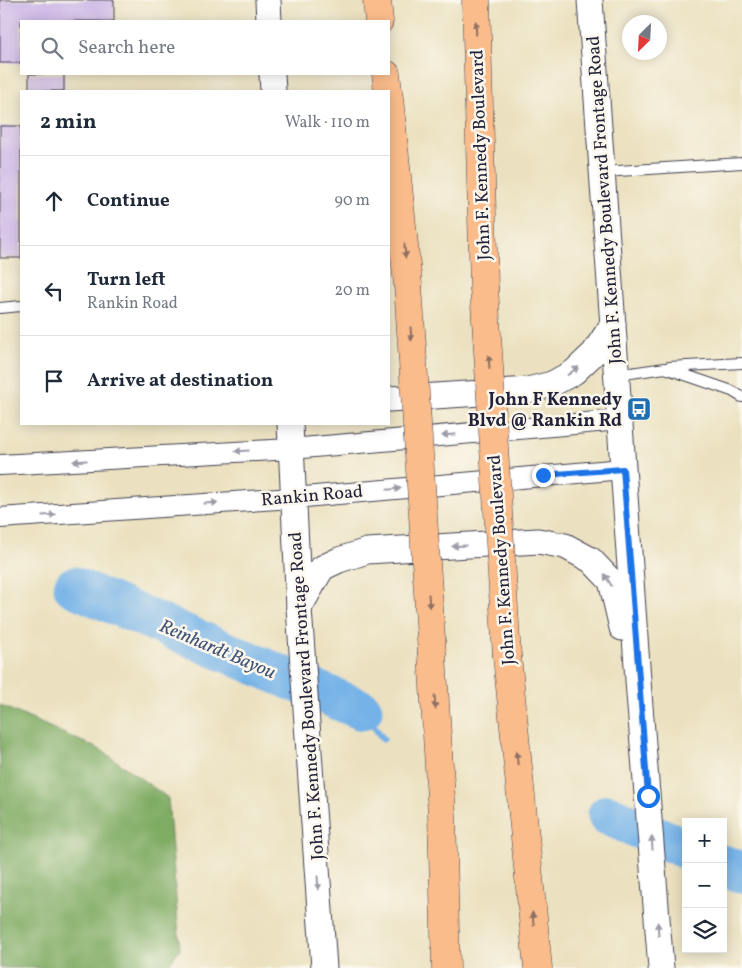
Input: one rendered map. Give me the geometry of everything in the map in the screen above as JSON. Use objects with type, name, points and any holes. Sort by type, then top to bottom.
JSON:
[{"type":"highway","points":[[376,0],[379,20]]},
{"type":"highway","name":"John F. Kennedy Boulevard","points":[[476,0],[484,287],[507,656],[538,968]]},
{"type":"highway","points":[[386,75],[388,90]]},
{"type":"highway","points":[[390,108],[408,285],[442,815],[446,968]]},
{"type":"highway","points":[[429,968],[442,815]]},
{"type":"street","points":[[268,0],[269,20]]},
{"type":"street","name":"John F. Kennedy Boulevard Frontage Road","points":[[590,0],[639,694],[661,968]]},
{"type":"street","points":[[272,75],[273,90]]},
{"type":"street","points":[[390,399],[528,390],[552,384],[574,372],[594,353],[613,324]]},
{"type":"street","points":[[0,465],[291,449],[620,420]]},
{"type":"street","name":"John F. Kennedy Boulevard Frontage Road","points":[[290,425],[320,965]]},
{"type":"street","name":"Rankin Road","points":[[0,518],[294,498],[623,469]]},
{"type":"street","points":[[299,608],[322,568],[339,560],[367,552],[538,541],[565,546],[592,560],[611,581],[639,694]]},
{"type":"lane","points":[[602,172],[742,163]]},
{"type":"lane","points":[[0,308],[20,306]]},
{"type":"lane","points":[[616,375],[665,368],[742,363]]},
{"type":"lane","points":[[665,368],[732,391],[742,397]]},
{"type":"green space","points":[[0,705],[101,750],[168,798],[180,949],[166,968],[0,968]]},
{"type":"building","points":[[0,0],[114,0],[114,20],[20,20],[20,63],[0,63]]},
{"type":"building","points":[[29,75],[64,75],[64,90],[29,90]]},
{"type":"building","points":[[0,126],[20,126],[20,258],[0,258]]},
{"type":"waterway","name":"Reinhardt Bayou","points":[[74,587],[362,710]]},
{"type":"waterway","points":[[362,710],[383,739]]},
{"type":"waterway","name":"Reinhardt Bayou","points":[[608,815],[682,847]]},
{"type":"waterway","name":"Reinhardt Bayou","points":[[727,867],[742,873]]},
{"type":"place","name":"John F Kennedy Blvd @ Rankin Rd","points":[[639,409]]},
{"type":"route","points":[[543,475],[623,469],[648,796]]}]
